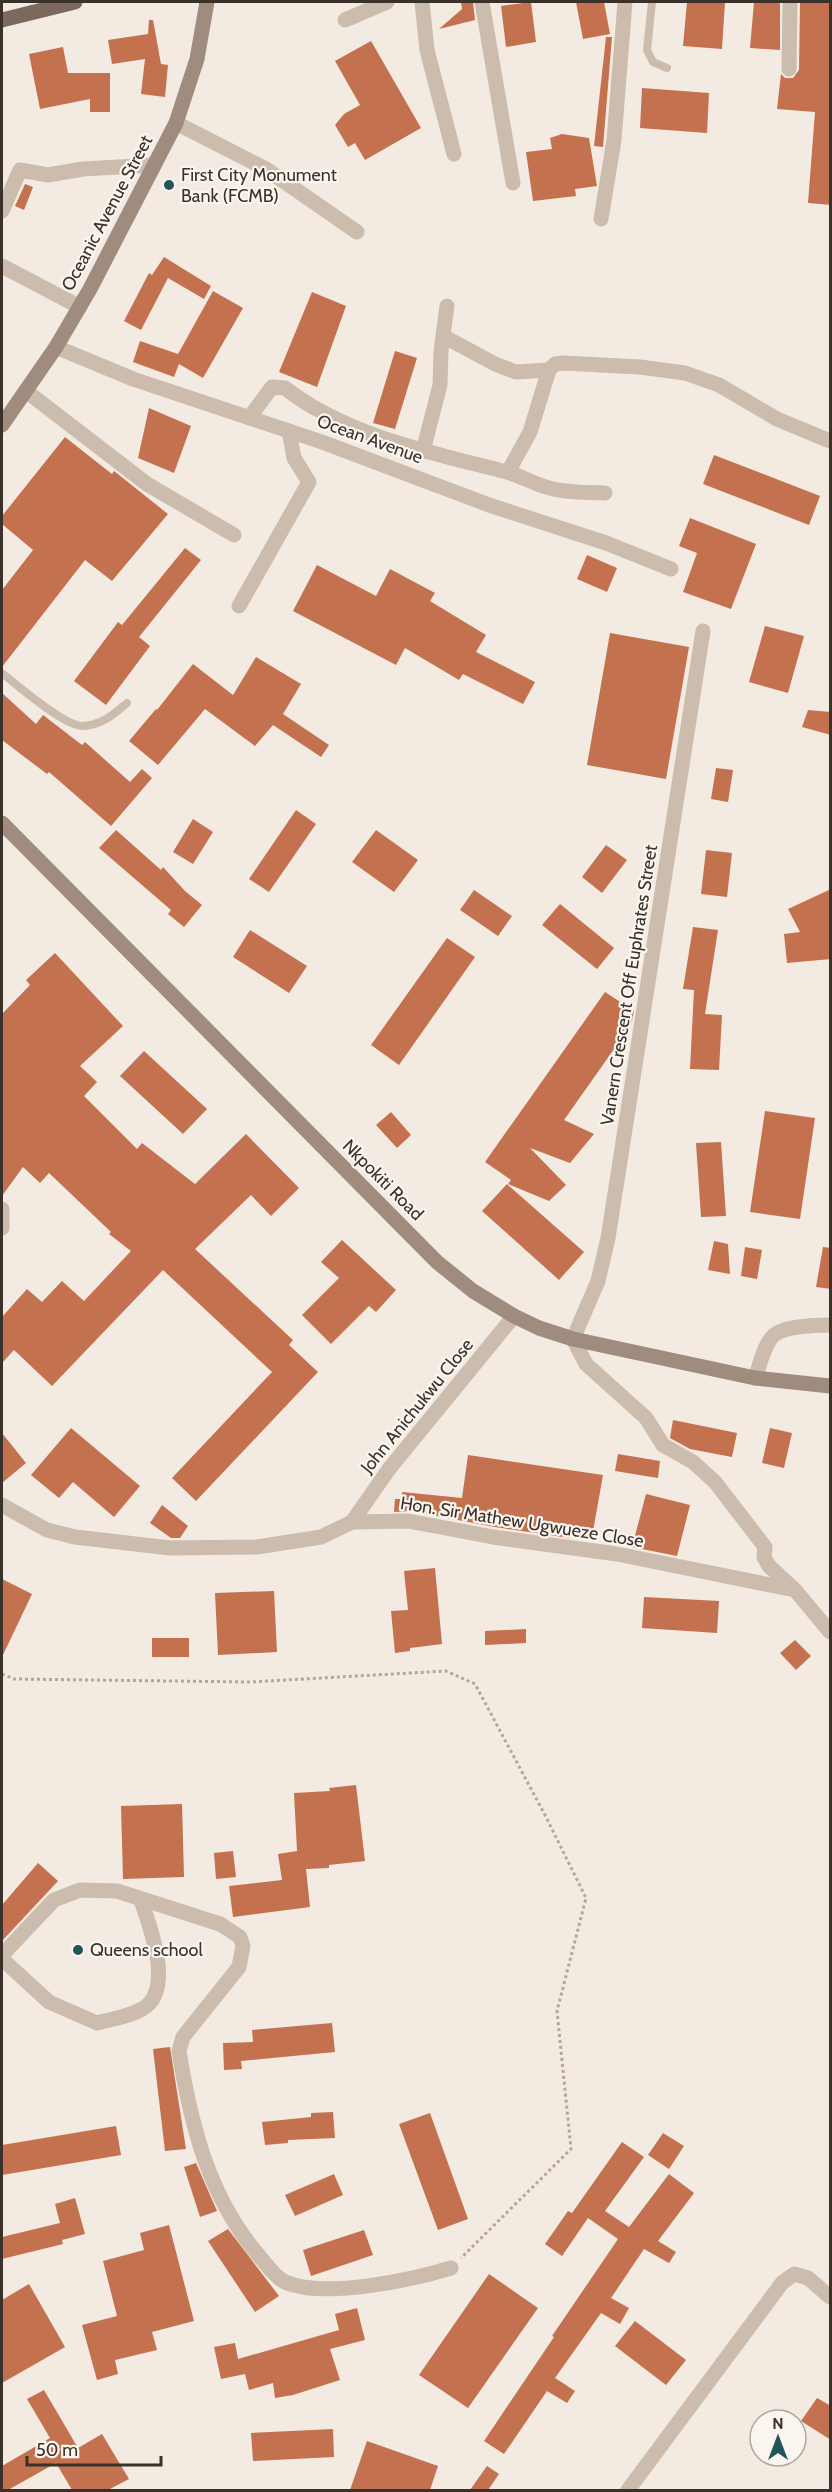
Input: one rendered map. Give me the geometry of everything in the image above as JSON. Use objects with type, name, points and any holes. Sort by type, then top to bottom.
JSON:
[{"type":"main road","points":[[2,20],[75,2]]},
{"type":"main road","name":"Oceanic Avenue Street","points":[[2,425],[57,347],[176,123],[197,59],[207,2]]},
{"type":"main road","name":"Nkpokiti Road","points":[[3,825],[437,1262],[473,1291],[514,1316],[539,1328],[573,1339],[755,1378],[831,1386]]},
{"type":"street","points":[[345,20],[387,2]]},
{"type":"street","points":[[422,2],[428,50],[454,154]]},
{"type":"street","points":[[483,2],[513,183]]},
{"type":"street","points":[[601,219],[614,140],[625,2]]},
{"type":"street","points":[[789,69],[790,2]]},
{"type":"street","points":[[176,123],[266,169],[357,232]]},
{"type":"street","points":[[2,211],[20,170],[48,175],[83,169],[154,165]]},
{"type":"street","points":[[2,266],[80,307]]},
{"type":"street","points":[[423,451],[440,385],[447,306]]},
{"type":"street","points":[[443,336],[495,364],[516,372],[549,370]]},
{"type":"street","name":"Ocean Avenue","points":[[57,347],[133,379],[289,431],[468,495],[489,505],[606,543],[671,569]]},
{"type":"street","points":[[508,472],[530,432],[549,370],[555,364],[563,363],[639,367],[685,373],[719,385],[777,419],[831,441]]},
{"type":"street","points":[[249,418],[272,387],[280,386],[316,410],[423,451],[508,472],[561,491],[605,494]]},
{"type":"street","points":[[26,391],[147,484],[234,535]]},
{"type":"street","points":[[239,606],[309,482],[294,458],[289,431]]},
{"type":"street","name":"Vanern Crescent Off Euphrates Street","points":[[573,1339],[598,1281],[608,1238],[703,631]]},
{"type":"street","points":[[2,1209],[2,1228]]},
{"type":"street","name":"John Anichukwu Close","points":[[352,1522],[389,1469],[514,1316]]},
{"type":"street","points":[[755,1378],[768,1344],[774,1335],[783,1330],[831,1325]]},
{"type":"street","points":[[573,1339],[586,1364],[646,1418],[663,1445],[693,1462],[715,1482],[765,1547],[764,1557],[769,1566],[795,1590],[831,1632]]},
{"type":"street","name":"Hon. Sir Mathew Ugwueze Close","points":[[2,1505],[47,1530],[75,1537],[170,1548],[257,1547],[321,1537],[352,1522],[408,1521],[493,1537],[617,1554],[795,1590]]},
{"type":"street","points":[[141,1900],[158,1950],[156,1994],[143,2009],[97,2023],[49,2002],[2,1957],[54,1900],[80,1890],[117,1891],[220,1924],[240,1937],[243,1946],[239,1967],[183,2037],[179,2051],[195,2135],[209,2171],[235,2224],[250,2245],[280,2278],[285,2282],[307,2287],[342,2288],[418,2278],[452,2268]]},
{"type":"street","points":[[628,2490],[782,2283],[794,2274],[808,2278],[831,2298]]},
{"type":"lane","points":[[652,2],[647,50],[653,62],[667,68]]},
{"type":"lane","points":[[2,673],[46,709],[81,726],[109,719],[127,703]]},
{"type":"path","points":[[2,1674],[14,1679],[250,1682],[446,1671],[475,1684],[545,1815],[586,1898],[557,2011],[571,2149],[452,2268]]},
{"type":"building","points":[[461,2],[473,2],[475,20],[439,29],[462,9]]},
{"type":"building","points":[[531,2],[536,42],[506,47],[501,6]]},
{"type":"building","points":[[576,2],[604,2],[610,34],[583,39]]},
{"type":"building","points":[[687,2],[725,2],[722,49],[683,46]]},
{"type":"building","points":[[754,2],[780,2],[780,50],[750,48]]},
{"type":"building","points":[[800,2],[831,2],[831,205],[808,203],[815,112],[777,109],[781,74],[785,78],[793,78],[799,70]]},
{"type":"building","points":[[149,20],[153,20],[161,64],[168,65],[165,97],[141,94],[145,59],[112,64],[108,40],[148,34]]},
{"type":"building","points":[[606,37],[612,37],[603,147],[594,146]]},
{"type":"building","points":[[371,41],[421,128],[365,160],[355,143],[348,147],[335,125],[344,114],[360,105],[335,61]]},
{"type":"building","points":[[63,47],[68,73],[110,73],[110,112],[90,112],[90,99],[40,109],[29,54]]},
{"type":"building","points":[[642,88],[709,93],[707,133],[640,128]]},
{"type":"building","points":[[562,134],[589,138],[597,186],[575,189],[576,196],[533,201],[526,152],[552,149],[550,138]]},
{"type":"building","points":[[25,184],[33,187],[24,210],[15,206]]},
{"type":"building","points":[[164,257],[211,286],[204,299],[168,278],[141,330],[124,321],[149,273],[152,275]]},
{"type":"building","points":[[213,291],[243,308],[203,378],[179,364],[174,377],[133,362],[140,341],[178,354]]},
{"type":"building","points":[[312,292],[346,306],[317,387],[279,372]]},
{"type":"building","points":[[395,351],[417,358],[395,429],[373,423]]},
{"type":"building","points":[[149,408],[191,426],[174,473],[138,458]]},
{"type":"building","points":[[65,437],[112,474],[114,471],[168,514],[112,581],[85,560],[2,667],[2,590],[33,550],[2,524],[2,516]]},
{"type":"building","points":[[714,455],[820,496],[809,525],[703,484]]},
{"type":"building","points":[[690,518],[756,544],[731,609],[683,592],[697,553],[679,546]]},
{"type":"building","points":[[185,548],[201,560],[139,637],[150,646],[106,705],[74,681],[118,622],[122,625]]},
{"type":"building","points":[[587,555],[617,568],[607,592],[577,579]]},
{"type":"building","points":[[317,565],[376,596],[390,569],[435,593],[430,601],[486,635],[476,652],[535,682],[523,704],[463,674],[459,680],[405,648],[396,665],[293,611]]},
{"type":"building","points":[[765,626],[804,636],[788,693],[749,682]]},
{"type":"building","points":[[610,633],[689,647],[666,779],[587,765]]},
{"type":"building","points":[[256,657],[301,684],[283,714],[329,745],[321,757],[273,725],[255,746],[205,709],[158,765],[129,741],[193,664],[233,695]]},
{"type":"building","points":[[2,693],[36,724],[43,715],[82,745],[85,742],[130,782],[142,769],[152,778],[111,826],[49,772],[47,774],[2,740]]},
{"type":"building","points":[[808,710],[831,712],[831,735],[802,727]]},
{"type":"building","points":[[716,768],[733,770],[728,802],[711,799]]},
{"type":"building","points":[[296,810],[316,824],[269,892],[249,879]]},
{"type":"building","points":[[193,819],[213,832],[193,864],[173,852]]},
{"type":"building","points":[[116,830],[161,870],[163,867],[185,891],[202,905],[184,927],[168,914],[171,910],[99,848]]},
{"type":"building","points":[[376,830],[418,860],[394,892],[352,862]]},
{"type":"building","points":[[606,845],[627,860],[602,893],[582,877]]},
{"type":"building","points":[[706,850],[732,853],[727,897],[701,894]]},
{"type":"building","points":[[831,889],[831,959],[787,963],[784,934],[800,932],[788,909]]},
{"type":"building","points":[[474,890],[512,916],[498,936],[460,910]]},
{"type":"building","points":[[560,904],[614,948],[597,969],[542,925]]},
{"type":"building","points":[[693,927],[718,930],[705,1014],[722,1015],[719,1070],[690,1069],[694,990],[683,989]]},
{"type":"building","points":[[250,930],[307,966],[289,993],[233,957]]},
{"type":"building","points":[[447,938],[475,957],[399,1065],[371,1045]]},
{"type":"building","points":[[55,953],[123,1026],[80,1066],[97,1082],[84,1096],[137,1149],[142,1143],[195,1184],[246,1134],[299,1188],[271,1216],[251,1195],[195,1249],[293,1340],[289,1345],[318,1372],[196,1501],[172,1478],[272,1372],[163,1270],[52,1386],[14,1350],[2,1363],[2,1317],[27,1289],[42,1302],[62,1281],[84,1301],[131,1251],[109,1234],[111,1232],[49,1173],[40,1183],[23,1167],[2,1196],[2,1014],[30,985],[26,980]]},
{"type":"building","points":[[605,992],[634,1011],[631,1025],[564,1120],[594,1134],[570,1163],[530,1148],[566,1185],[549,1201],[508,1184],[511,1180],[485,1162]]},
{"type":"building","points":[[144,1051],[207,1109],[183,1134],[120,1076]]},
{"type":"building","points":[[765,1111],[815,1118],[800,1219],[750,1212]]},
{"type":"building","points":[[391,1112],[411,1135],[397,1148],[376,1125]]},
{"type":"building","points":[[721,1142],[726,1216],[701,1217],[696,1143]]},
{"type":"building","points":[[507,1184],[584,1252],[559,1280],[482,1211]]},
{"type":"building","points":[[342,1240],[396,1290],[376,1312],[369,1306],[331,1344],[302,1315],[339,1278],[321,1262]]},
{"type":"building","points":[[714,1241],[728,1244],[730,1274],[708,1270]]},
{"type":"building","points":[[745,1247],[762,1250],[757,1279],[741,1276]]},
{"type":"building","points":[[823,1247],[831,1248],[831,1289],[816,1287]]},
{"type":"building","points":[[673,1420],[737,1433],[732,1457],[690,1449],[670,1438]]},
{"type":"building","points":[[71,1428],[140,1486],[114,1517],[73,1482],[59,1498],[31,1475]]},
{"type":"building","points":[[770,1428],[792,1433],[784,1468],[762,1463]]},
{"type":"building","points":[[2,1433],[26,1463],[2,1483]]},
{"type":"building","points":[[618,1454],[660,1461],[658,1478],[615,1471]]},
{"type":"building","points":[[468,1455],[603,1475],[592,1537],[571,1534],[570,1538],[410,1511],[394,1512],[395,1499],[402,1499],[402,1492],[462,1498]]},
{"type":"building","points":[[646,1494],[690,1505],[677,1556],[632,1547]]},
{"type":"building","points":[[162,1505],[188,1526],[180,1538],[171,1538],[150,1523]]},
{"type":"building","points":[[435,1568],[442,1644],[410,1648],[410,1651],[395,1653],[391,1611],[408,1610],[404,1571]]},
{"type":"building","points":[[2,1579],[32,1594],[2,1657]]},
{"type":"building","points":[[274,1591],[277,1652],[218,1655],[215,1593]]},
{"type":"building","points":[[644,1597],[719,1601],[717,1633],[642,1628]]},
{"type":"building","points":[[526,1629],[526,1643],[485,1645],[485,1631]]},
{"type":"building","points":[[152,1638],[189,1638],[189,1657],[152,1657]]},
{"type":"building","points":[[795,1640],[811,1656],[796,1670],[780,1653]]},
{"type":"building","points":[[356,1785],[365,1861],[329,1865],[329,1868],[306,1869],[310,1907],[233,1917],[229,1886],[282,1880],[278,1854],[297,1851],[294,1793],[330,1791],[329,1788]]},
{"type":"building","points":[[182,1804],[184,1877],[123,1879],[121,1806]]},
{"type":"building","points":[[233,1851],[236,1877],[216,1879],[214,1853]]},
{"type":"building","points":[[38,1863],[58,1881],[2,1941],[2,1905]]},
{"type":"building","points":[[332,2023],[335,2052],[241,2061],[242,2069],[224,2070],[223,2043],[253,2042],[252,2030]]},
{"type":"building","points":[[170,2047],[186,2149],[165,2151],[153,2049]]},
{"type":"building","points":[[333,2112],[335,2138],[288,2140],[288,2143],[265,2145],[262,2122],[311,2117],[311,2113]]},
{"type":"building","points":[[430,2113],[468,2219],[438,2230],[399,2124]]},
{"type":"building","points":[[116,2126],[121,2155],[2,2175],[2,2145]]},
{"type":"building","points":[[663,2133],[684,2146],[669,2169],[648,2155]]},
{"type":"building","points":[[622,2142],[644,2157],[605,2211],[629,2227],[669,2174],[694,2193],[658,2241],[676,2252],[669,2263],[644,2249],[611,2298],[629,2308],[620,2324],[601,2313],[555,2378],[575,2391],[567,2403],[547,2391],[504,2454],[484,2441],[618,2239],[588,2218],[562,2256],[545,2244],[568,2211],[572,2213]]},
{"type":"building","points":[[196,2163],[217,2211],[200,2217],[184,2167]]},
{"type":"building","points":[[334,2174],[343,2195],[295,2216],[285,2195]]},
{"type":"building","points":[[75,2198],[85,2234],[62,2240],[63,2244],[2,2259],[2,2237],[60,2223],[55,2204]]},
{"type":"building","points":[[169,2225],[194,2321],[152,2332],[157,2350],[115,2360],[118,2374],[97,2380],[82,2325],[117,2316],[103,2261],[144,2250],[140,2233]]},
{"type":"building","points":[[228,2229],[279,2296],[255,2312],[208,2241]]},
{"type":"building","points":[[364,2230],[373,2255],[311,2276],[303,2250]]},
{"type":"building","points":[[489,2274],[538,2308],[468,2408],[419,2375]]},
{"type":"building","points":[[29,2284],[65,2347],[2,2383],[2,2300]]},
{"type":"building","points":[[357,2308],[365,2340],[330,2349],[340,2380],[293,2395],[275,2398],[273,2383],[249,2390],[245,2374],[221,2379],[214,2347],[235,2343],[238,2359],[339,2330],[335,2314]]},
{"type":"building","points":[[635,2321],[686,2360],[666,2385],[615,2346]]},
{"type":"building","points":[[44,2390],[78,2448],[102,2434],[129,2479],[108,2490],[72,2490],[56,2463],[8,2490],[2,2490],[2,2466],[50,2438],[27,2399]]},
{"type":"building","points":[[817,2398],[831,2406],[831,2440],[808,2425],[808,2411]]},
{"type":"building","points":[[333,2429],[334,2457],[253,2461],[251,2433]]},
{"type":"building","points":[[367,2441],[438,2466],[430,2490],[350,2490]]},
{"type":"building","points":[[487,2466],[499,2474],[488,2490],[470,2490]]},
{"type":"place","name":"First City Monument Bank (FCMB)","points":[[169,185]]},
{"type":"place","name":"Queens school","points":[[78,1950]]}]
